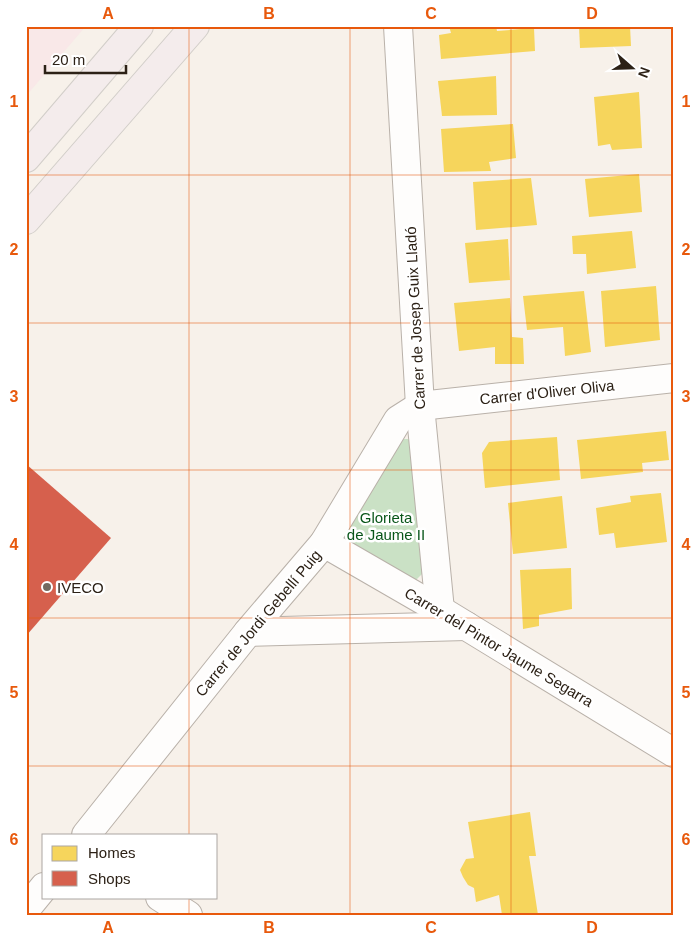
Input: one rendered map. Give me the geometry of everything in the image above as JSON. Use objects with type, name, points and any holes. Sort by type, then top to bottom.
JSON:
[{"type":"main road","points":[[26,158],[139,26]]},
{"type":"main road","points":[[26,220],[195,26]]},
{"type":"street","name":"Carrer de Josep Guix Lladó","points":[[398,26],[420,406],[440,610]]},
{"type":"street","name":"Carrer d'Oliver Oliva","points":[[420,406],[674,378]]},
{"type":"street","name":"Carrer de Jordi Gebellí Puig","points":[[87,834],[248,632],[324,543],[398,420],[420,406]]},
{"type":"street","name":"Carrer del Pintor Jaume Segarra","points":[[324,543],[440,610],[674,753]]},
{"type":"street","points":[[248,632],[466,626]]},
{"type":"street","points":[[26,909],[42,889]]},
{"type":"street","points":[[162,898],[188,915]]},
{"type":"shaded area","points":[[26,26],[86,26],[26,96]]},
{"type":"green space","name":"Glorieta de Jaume II","points":[[408,439],[412,443],[423,573],[415,581],[353,546],[346,540],[345,530],[398,442]]},
{"type":"building: Homes","points":[[449,26],[496,26],[497,31],[534,28],[535,51],[441,59],[439,35],[451,33]]},
{"type":"building: Homes","points":[[579,26],[630,26],[631,46],[580,48]]},
{"type":"building: Homes","points":[[496,76],[497,115],[442,116],[438,81]]},
{"type":"building: Homes","points":[[639,92],[642,148],[612,150],[610,144],[598,146],[594,97]]},
{"type":"building: Homes","points":[[513,124],[516,158],[489,162],[491,171],[444,172],[441,129]]},
{"type":"building: Homes","points":[[639,174],[642,212],[589,217],[585,179]]},
{"type":"building: Homes","points":[[531,178],[537,225],[476,230],[473,182]]},
{"type":"building: Homes","points":[[632,231],[636,268],[587,274],[586,254],[573,254],[572,236]]},
{"type":"building: Homes","points":[[508,239],[510,280],[469,283],[465,243]]},
{"type":"building: Homes","points":[[656,286],[660,340],[605,347],[601,291]]},
{"type":"building: Homes","points":[[584,291],[591,352],[565,356],[563,327],[527,330],[523,296]]},
{"type":"building: Homes","points":[[510,298],[512,337],[523,338],[524,364],[495,364],[495,347],[459,351],[454,303]]},
{"type":"building: Homes","points":[[666,431],[669,460],[642,463],[643,472],[581,479],[577,440]]},
{"type":"building: Homes","points":[[557,437],[560,480],[485,488],[482,453],[489,442]]},
{"type":"building: Homes","points":[[661,493],[667,542],[616,548],[614,533],[599,535],[596,508],[631,502],[630,496]]},
{"type":"building: Homes","points":[[562,496],[567,548],[513,554],[508,503]]},
{"type":"building: Homes","points":[[571,568],[572,609],[539,615],[539,626],[523,629],[520,570]]},
{"type":"building: Homes","points":[[530,812],[536,856],[529,856],[538,915],[502,915],[499,895],[476,902],[474,888],[468,885],[460,870],[466,859],[474,858],[468,822]]},
{"type":"building: Shops","name":"IVECO","points":[[26,464],[111,538],[26,636]]},
{"type":"place","name":"IVECO","points":[[47,587]]}]
